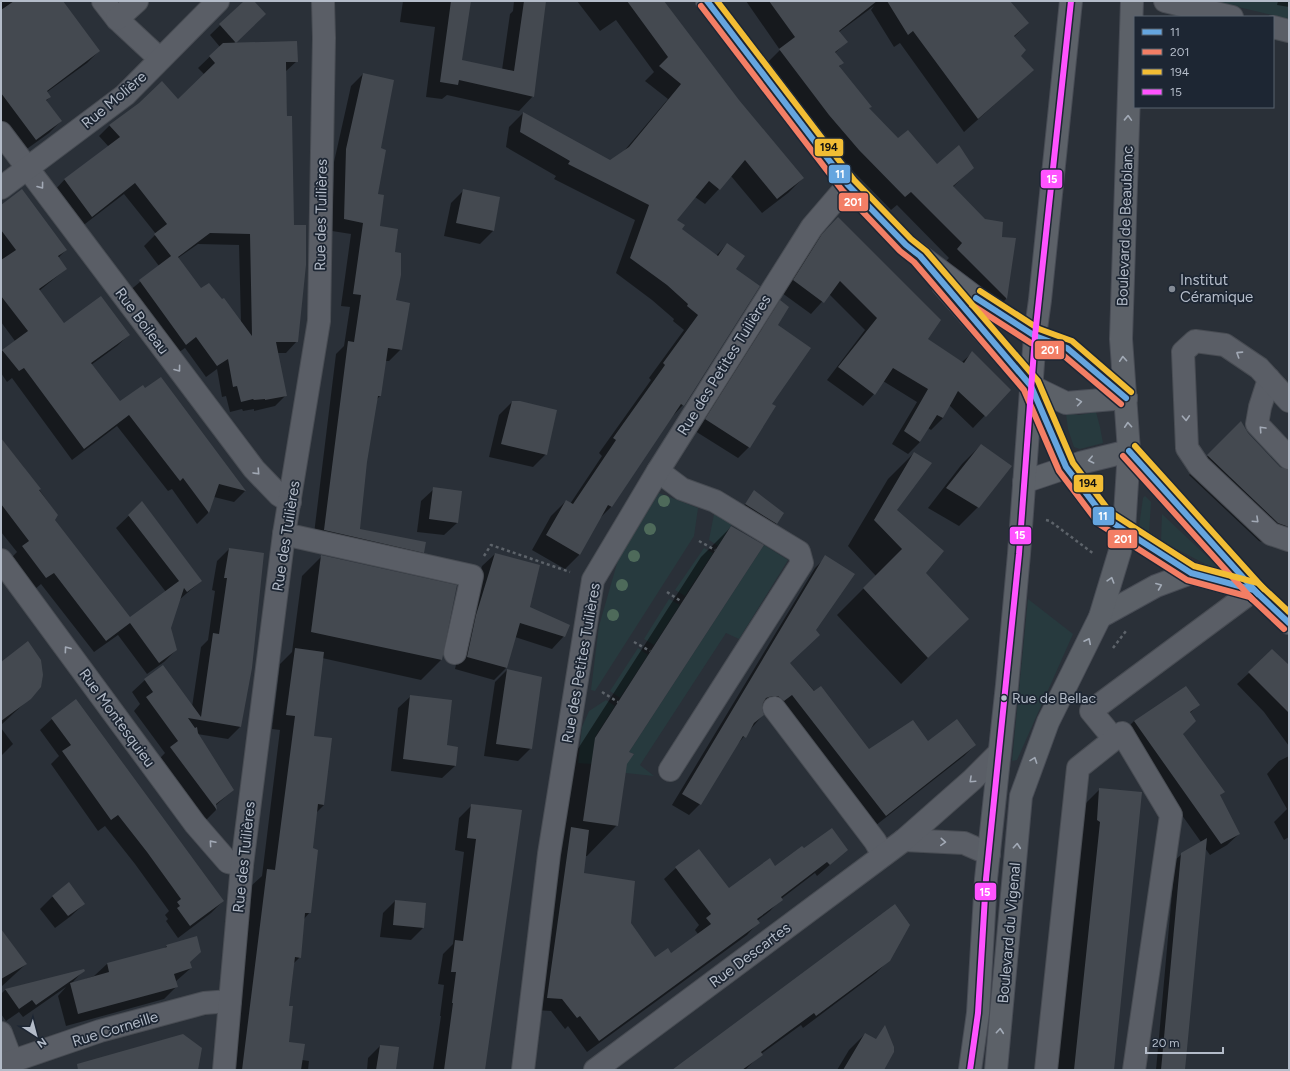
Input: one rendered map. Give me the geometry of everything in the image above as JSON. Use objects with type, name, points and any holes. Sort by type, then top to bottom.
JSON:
[{"type":"main road","points":[[706,1],[848,185],[906,245],[984,304],[1035,336],[1067,348],[1126,398]]},
{"type":"main road","points":[[999,753],[1007,685],[1022,514],[1035,336],[1040,300],[1070,1]]},
{"type":"main road","name":"Boulevard de Beaublanc","points":[[1100,617],[1116,564],[1124,530],[1129,451],[1121,339],[1132,1]]},
{"type":"main road","points":[[920,256],[932,272],[1031,386],[1066,467],[1084,493],[1105,518],[1191,573],[1254,590]]},
{"type":"main road","points":[[1031,386],[1066,403],[1126,398]]},
{"type":"main road","points":[[1024,482],[1066,467],[1129,451],[1254,590],[1286,614]]},
{"type":"main road","points":[[1100,617],[1156,586],[1191,573]]},
{"type":"main road","name":"Boulevard du Vigenal","points":[[996,1070],[1021,796],[1048,722],[1100,617]]},
{"type":"main road","name":"Boulevard du Vigenal","points":[[970,1070],[978,1013],[986,879],[999,753]]},
{"type":"street","points":[[103,1],[117,19],[160,59]]},
{"type":"street","points":[[117,19],[137,1]]},
{"type":"street","name":"Rue Molière","points":[[1,188],[125,95],[218,1]]},
{"type":"street","name":"Rue des Tuilières","points":[[224,1070],[242,865],[284,534],[320,321],[324,38],[323,1]]},
{"type":"street","points":[[1164,1],[1228,16]]},
{"type":"street","points":[[1274,27],[1289,31]]},
{"type":"street","name":"Rue Boileau","points":[[1,133],[254,470],[279,495],[290,502]]},
{"type":"street","name":"Rue des Petites Tuilières","points":[[523,1070],[549,854],[593,580],[658,471],[812,227],[848,185]]},
{"type":"street","points":[[1289,401],[1259,368],[1225,345],[1195,341],[1183,352],[1187,448],[1199,466],[1271,534],[1289,540]]},
{"type":"street","points":[[1269,379],[1260,407],[1257,424],[1289,458]]},
{"type":"street","points":[[658,471],[682,489],[715,501],[799,552],[802,562],[670,770]]},
{"type":"street","points":[[284,534],[472,576],[455,653]]},
{"type":"street","name":"Rue Montesquieu","points":[[1,560],[195,824],[228,862],[242,865]]},
{"type":"street","points":[[1114,739],[1091,711],[1254,590]]},
{"type":"street","points":[[774,708],[875,841],[883,855]]},
{"type":"street","points":[[1046,1070],[1078,768],[1122,733],[1171,815],[1134,1070]]},
{"type":"street","name":"Rue Descartes","points":[[595,1070],[904,840],[972,780],[999,753]]},
{"type":"street","points":[[904,840],[964,844],[989,854]]},
{"type":"street","name":"Rue Corneille","points":[[6,1064],[100,1031],[204,1003],[230,1001]]},
{"type":"street","points":[[1,1033],[6,1064]]},
{"type":"path","points":[[1022,514],[1050,521],[1096,557],[1116,564]]},
{"type":"path","points":[[699,540],[715,550]]},
{"type":"path","points":[[472,576],[491,545],[593,580]]},
{"type":"path","points":[[666,592],[682,602]]},
{"type":"path","points":[[634,642],[650,652]]},
{"type":"path","points":[[602,692],[618,702]]},
{"type":"green space","points":[[1213,1],[1289,1],[1289,19]]},
{"type":"green space","points":[[1096,412],[1103,443],[1080,449],[1074,447],[1068,429],[1066,413],[1079,415]]},
{"type":"green space","points":[[659,493],[698,508],[694,536],[595,691],[591,690],[599,626],[618,560]]},
{"type":"green space","points":[[1145,496],[1151,502],[1149,534],[1139,527],[1143,498]]},
{"type":"green space","points":[[714,514],[732,524],[718,546],[709,540]]},
{"type":"green space","points":[[1162,514],[1218,567],[1217,570],[1161,541]]},
{"type":"green space","points":[[764,545],[788,560],[739,639],[726,633],[640,765],[654,776],[626,773],[591,764],[578,763],[582,727],[589,711],[606,700],[615,706],[595,737],[630,759],[634,754],[629,752]]},
{"type":"green space","points":[[704,548],[713,553],[685,596],[675,590]]},
{"type":"green space","points":[[669,599],[680,605],[654,645],[644,639]]},
{"type":"green space","points":[[1028,599],[1073,634],[1017,760],[1012,761]]},
{"type":"green space","points":[[638,648],[648,655],[620,698],[610,691]]},
{"type":"building","points":[[14,1],[63,1],[100,51],[47,91],[51,97],[46,100],[62,121],[36,140],[1,93],[1,10]]},
{"type":"building","points":[[244,1],[254,1],[266,14],[236,43],[219,24]]},
{"type":"building","points":[[451,1],[471,1],[462,60],[514,71],[524,1],[546,1],[534,97],[459,80],[458,85],[440,82]]},
{"type":"building","points":[[627,1],[664,1],[739,100],[804,178],[777,199],[745,160],[720,190],[709,181],[677,220],[685,225],[682,229],[718,256],[727,243],[745,256],[736,269],[760,286],[684,406],[681,404],[612,507],[608,505],[580,555],[546,535],[566,500],[573,504],[616,440],[613,438],[665,365],[663,363],[698,315],[667,285],[630,258],[649,205],[568,164],[570,161],[520,132],[523,112],[610,160],[629,147],[681,84],[659,66],[668,57]]},
{"type":"building","points":[[769,1],[877,1],[839,31],[848,42],[835,52],[844,63],[839,66],[872,107],[869,108],[898,138],[908,130],[937,164],[959,145],[974,168],[953,186],[985,219],[1003,222],[1002,237],[1016,238],[1007,299],[957,249],[962,243],[911,192],[905,197],[859,150],[829,115],[779,49],[795,37]]},
{"type":"building","points":[[887,1],[1010,1],[1029,23],[1014,36],[1026,50],[1021,56],[1034,70],[978,119],[913,31],[908,35]]},
{"type":"building","points":[[297,41],[298,62],[286,62],[287,116],[292,116],[294,225],[306,225],[306,265],[298,342],[276,342],[287,396],[265,400],[253,399],[241,402],[237,386],[233,387],[228,359],[217,366],[196,337],[186,345],[139,280],[171,256],[154,234],[167,224],[135,183],[92,217],[64,179],[120,137],[109,125],[139,103],[162,81],[178,99],[215,63],[209,56],[223,43]],"holes":[[[210,233],[250,234],[252,336],[224,298],[222,299],[209,283],[201,288],[178,257]]]},
{"type":"building","points":[[363,73],[394,80],[381,148],[386,150],[378,194],[384,195],[380,226],[398,229],[395,252],[401,253],[401,275],[396,300],[410,303],[402,350],[388,348],[381,396],[378,396],[367,462],[360,529],[426,542],[424,553],[324,530],[348,341],[354,342],[361,295],[353,294],[363,223],[344,219],[346,149]]},
{"type":"building","points":[[22,189],[67,250],[58,256],[67,269],[39,289],[64,323],[101,296],[130,335],[91,363],[120,401],[143,385],[145,388],[161,377],[246,491],[219,484],[209,513],[183,478],[180,481],[129,415],[84,449],[24,368],[19,371],[2,350],[28,331],[1,296],[1,260],[16,250],[1,230],[1,205]]},
{"type":"building","points":[[463,189],[500,197],[494,231],[456,223]]},
{"type":"building","points":[[838,217],[941,320],[928,339],[964,363],[972,351],[1011,390],[986,417],[958,391],[943,418],[937,415],[920,442],[904,431],[928,389],[893,368],[875,395],[838,367],[877,318],[840,281],[824,303],[793,280],[822,234]]},
{"type":"building","points":[[780,300],[789,307],[778,325],[811,348],[772,404],[776,406],[750,448],[705,419]]},
{"type":"building","points":[[512,401],[520,401],[557,410],[547,455],[501,444]]},
{"type":"building","points":[[1241,421],[1248,433],[1280,467],[1289,470],[1289,527],[1278,523],[1207,455]]},
{"type":"building","points":[[1,438],[41,489],[39,490],[58,515],[55,520],[130,617],[179,581],[128,515],[142,501],[202,581],[187,592],[184,588],[171,628],[177,650],[159,663],[130,623],[106,641],[54,573],[46,578],[22,546],[29,541],[1,504]]},
{"type":"building","points":[[981,444],[1012,466],[979,508],[946,488]]},
{"type":"building","points":[[914,452],[932,463],[897,510],[944,551],[926,573],[969,619],[928,658],[863,588],[902,549],[874,520]]},
{"type":"building","points":[[433,487],[462,491],[458,523],[429,519]]},
{"type":"building","points":[[754,490],[784,513],[777,524],[745,504]]},
{"type":"building","points":[[731,526],[764,545],[629,752],[634,754],[627,764],[618,826],[583,821],[595,738]]},
{"type":"building","points":[[229,548],[264,553],[252,668],[241,727],[188,718],[195,728],[197,727],[198,733],[234,790],[216,804],[217,810],[170,747],[178,741],[146,697],[153,692],[144,679],[163,665],[201,717],[213,633],[219,634],[227,578],[224,578]]},
{"type":"building","points":[[495,553],[540,565],[530,607],[570,625],[565,637],[520,623],[507,668],[467,657],[476,615]]},
{"type":"building","points":[[321,555],[457,585],[442,660],[311,632]]},
{"type":"building","points":[[825,555],[855,574],[816,630],[820,635],[790,663],[814,691],[821,686],[869,749],[913,720],[928,741],[957,719],[976,745],[886,816],[792,695],[784,701],[778,696],[772,696],[766,698],[762,709],[764,715],[754,723],[746,738],[743,736],[701,805],[682,794]]},
{"type":"building","points":[[28,641],[41,660],[43,675],[41,687],[31,699],[1,721],[1,662]]},
{"type":"building","points":[[295,648],[324,652],[314,736],[332,738],[324,805],[318,804],[313,848],[318,850],[311,913],[305,913],[301,958],[295,957],[289,1006],[293,1006],[289,1042],[305,1044],[301,1070],[242,1070],[267,869],[275,870],[295,716],[286,715]]},
{"type":"building","points":[[1272,649],[1289,665],[1289,713],[1248,672]]},
{"type":"building","points":[[507,669],[542,677],[532,749],[496,744]]},
{"type":"building","points":[[1186,686],[1200,705],[1190,712],[1196,721],[1183,734],[1225,792],[1220,795],[1240,834],[1221,844],[1134,721]]},
{"type":"building","points":[[410,695],[452,700],[447,745],[458,747],[456,766],[403,759]]},
{"type":"building","points":[[76,699],[224,901],[190,926],[177,908],[180,906],[177,902],[181,899],[147,852],[118,815],[111,820],[62,751],[71,745],[51,718]]},
{"type":"building","points":[[1099,788],[1142,792],[1114,1070],[1074,1070],[1100,822],[1097,820]]},
{"type":"building","points":[[471,804],[522,810],[485,1070],[444,1070],[456,972],[451,972],[455,940],[463,941],[476,839],[467,838]]},
{"type":"building","points":[[571,827],[589,830],[584,873],[635,881],[631,923],[655,957],[668,948],[671,953],[711,924],[706,918],[711,914],[675,867],[699,849],[729,888],[770,858],[775,866],[802,846],[804,848],[832,828],[848,850],[830,865],[827,862],[781,897],[783,900],[757,919],[760,923],[599,1041],[580,1016],[577,1018],[562,999],[547,998]]},
{"type":"building","points":[[1207,838],[1185,1070],[1161,1070],[1181,853]]},
{"type":"building","points":[[69,882],[85,904],[68,916],[52,896]]},
{"type":"building","points":[[395,900],[426,903],[424,928],[393,925]]},
{"type":"building","points":[[895,904],[910,925],[890,961],[816,1016],[814,1013],[788,1032],[761,1052],[763,1055],[742,1070],[672,1070]]},
{"type":"building","points":[[1,929],[27,964],[1,979]]},
{"type":"building","points":[[197,936],[201,952],[190,962],[192,968],[174,974],[178,987],[78,1014],[70,983],[109,972],[107,963],[167,947],[166,945]]},
{"type":"building","points":[[84,969],[85,971],[36,1005],[32,1000],[19,1009],[5,989]]},
{"type":"building","points":[[885,1025],[894,1047],[894,1052],[884,1070],[843,1070],[865,1033],[876,1039]]},
{"type":"building","points":[[183,1034],[202,1048],[198,1070],[78,1070],[77,1064]]},
{"type":"building","points":[[380,1045],[399,1047],[396,1070],[376,1070]]},
{"type":"transit line","name":"11","points":[[707,1],[848,185],[906,245],[920,256],[1031,386],[1066,467],[1105,518],[1191,573],[1254,590],[1289,623]]},
{"type":"transit line","name":"194","points":[[717,1],[854,180],[911,239],[926,251],[1038,381],[1073,463],[1110,512],[1194,566],[1258,583],[1289,612]]},
{"type":"transit line","name":"15","points":[[970,1070],[978,1013],[986,879],[1019,554],[1035,336],[1071,1]]},
{"type":"transit line","name":"201","points":[[701,6],[842,190],[900,251],[914,262],[1024,390],[1059,471],[1099,524],[1187,580],[1250,597],[1284,629]]},
{"type":"transit line","name":"194","points":[[980,291],[1039,329],[1072,341],[1131,392]]},
{"type":"transit line","name":"11","points":[[976,298],[1035,336],[1067,348],[1126,398]]},
{"type":"transit line","name":"201","points":[[972,305],[1031,343],[1063,355],[1121,404]]},
{"type":"transit line","name":"194","points":[[1135,446],[1264,589]]},
{"type":"transit line","name":"11","points":[[1129,451],[1258,594]]},
{"type":"transit line","name":"201","points":[[1123,456],[1252,599]]},
{"type":"place","name":"Institut Céramique","points":[[1172,289]]},
{"type":"place","name":"Rue de Bellac","points":[[1004,698]]}]
